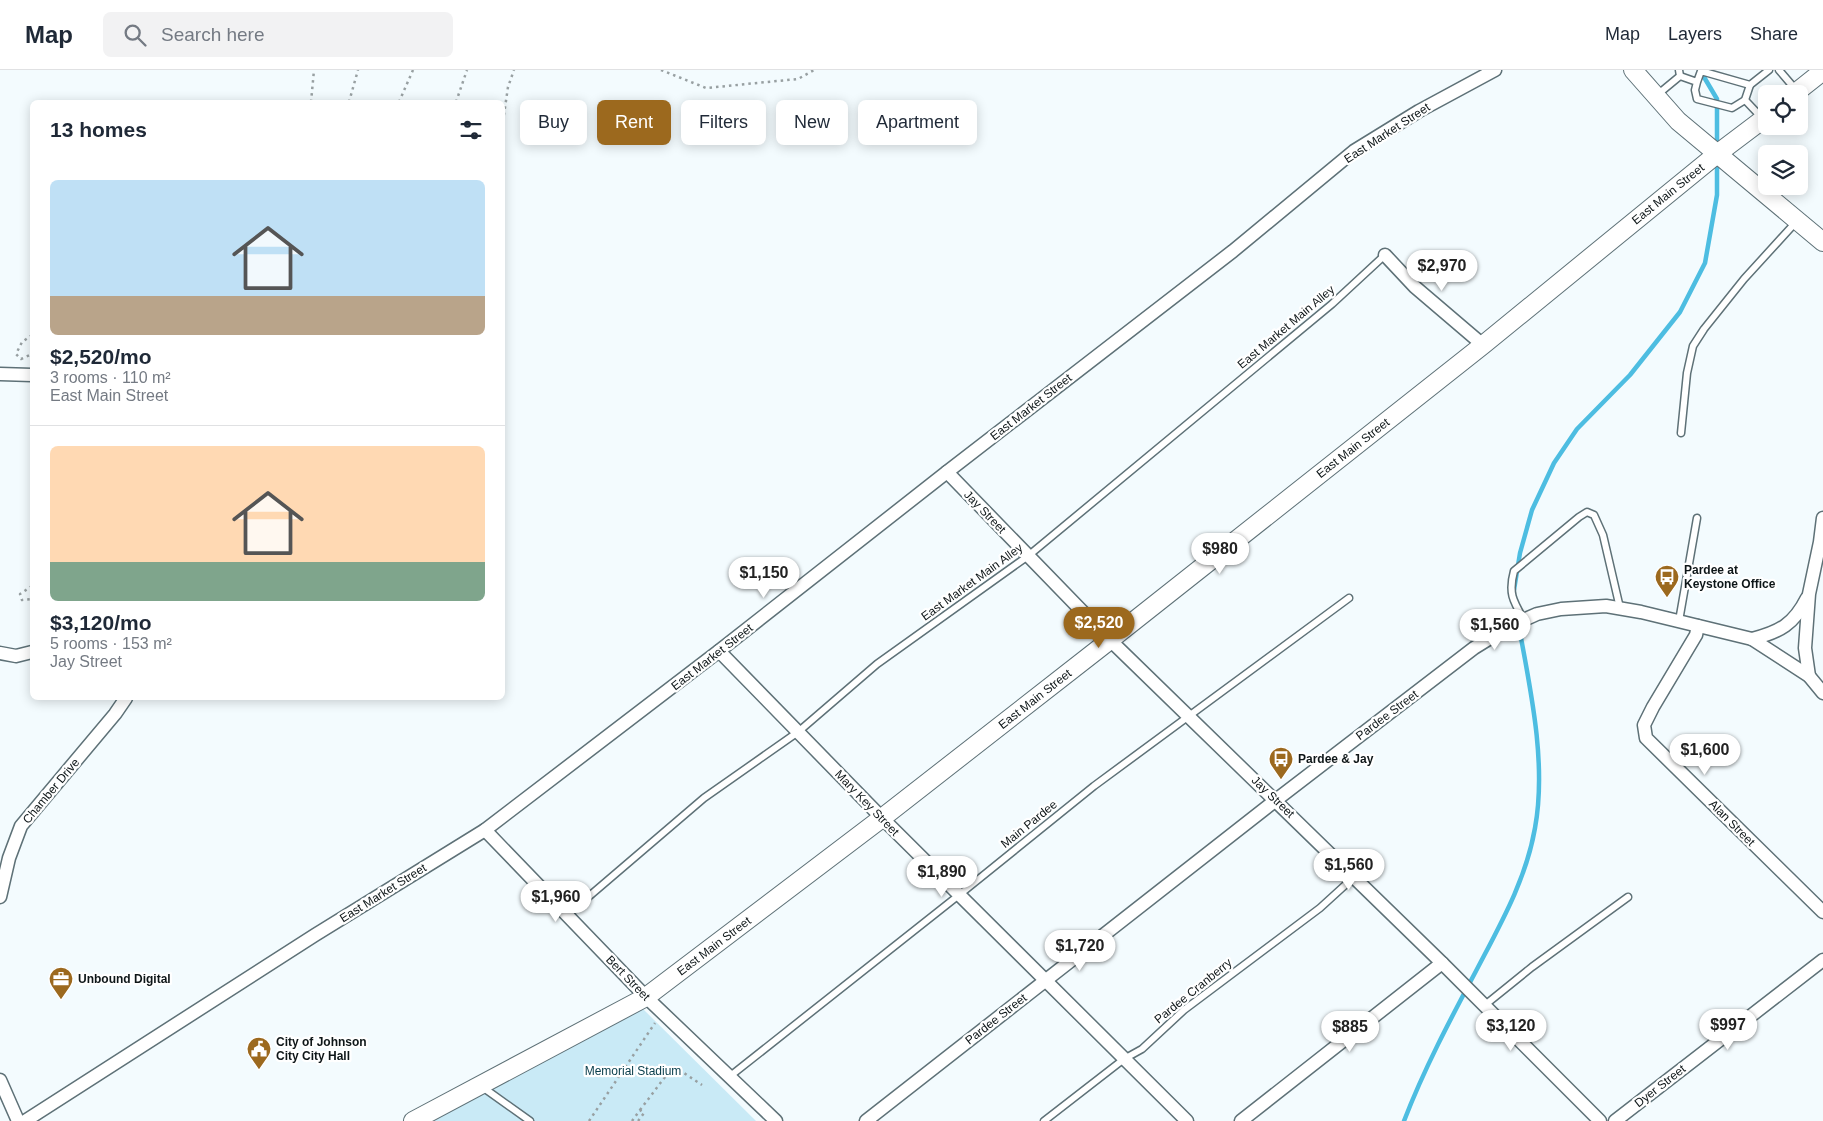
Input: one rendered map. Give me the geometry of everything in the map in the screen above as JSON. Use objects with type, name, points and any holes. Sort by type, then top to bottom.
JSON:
[{"type":"main road","points":[[1633,70],[1678,121],[1823,242]]},
{"type":"main road","points":[[1804,85],[1823,71]]},
{"type":"main road","name":"East Main Street","points":[[413,1121],[646,997],[882,818],[1110,640],[1483,345],[1717,154],[1758,123]]},
{"type":"street","name":"East Market Street","points":[[25,1121],[485,830],[719,651],[1233,251],[1354,151],[1418,111],[1494,70]]},
{"type":"street","points":[[1385,255],[1415,287],[1483,345]]},
{"type":"street","points":[[0,374],[30,375]]},
{"type":"street","name":"Jay Street","points":[[947,472],[1110,640],[1485,1005],[1600,1121]]},
{"type":"street","points":[[1823,518],[1822,543],[1809,594],[1805,648],[1810,676],[1823,693]]},
{"type":"street","points":[[1752,639],[1773,634],[1789,624],[1809,594]]},
{"type":"street","name":"Pardee Street","points":[[866,1121],[1276,800],[1474,648],[1524,620],[1537,614],[1561,609],[1606,606],[1620,608],[1752,639],[1810,676]]},
{"type":"street","name":"Alan Street","points":[[1698,626],[1696,635],[1644,725],[1646,738],[1823,912]]},
{"type":"street","name":"Mary Key Street","points":[[719,651],[882,818],[1187,1121]]},
{"type":"street","points":[[0,653],[16,656],[30,652]]},
{"type":"street","name":"Chamber Drive","points":[[0,897],[9,858],[21,826],[125,700]]},
{"type":"street","name":"Bert Street","points":[[485,830],[646,997],[776,1121]]},
{"type":"street","name":"Dyer Street","points":[[1615,1121],[1823,960]]},
{"type":"street","points":[[1241,1121],[1442,963]]},
{"type":"street","points":[[0,1080],[18,1121]]},
{"type":"lane","points":[[1750,84],[1701,71],[1695,90],[1697,99],[1732,108],[1745,100],[1750,84],[1769,70]]},
{"type":"lane","points":[[1779,70],[1790,85]]},
{"type":"lane","points":[[1656,95],[1680,73],[1697,82]]},
{"type":"lane","points":[[1745,100],[1758,112]]},
{"type":"lane","points":[[1681,433],[1687,374],[1693,346],[1704,329],[1744,279],[1797,221]]},
{"type":"lane","name":"East Market Main Alley","points":[[566,916],[704,798],[798,732],[876,664],[1028,556],[1332,304],[1385,255]]},
{"type":"lane","points":[[1524,620],[1512,597],[1510,584],[1514,571],[1587,512],[1594,515],[1603,535],[1620,608]]},
{"type":"lane","points":[[1679,622],[1698,518]]},
{"type":"lane","name":"Main Pardee","points":[[729,1077],[1094,786],[1349,598]]},
{"type":"lane","name":"Pardee Cranberry","points":[[1044,1121],[1124,1059],[1142,1049],[1184,1010],[1320,908],[1354,877]]},
{"type":"lane","points":[[1485,1005],[1532,967],[1628,897]]},
{"type":"lane","points":[[480,1085],[530,1121]]},
{"type":"path","points":[[311,100],[314,70]]},
{"type":"path","points":[[350,100],[358,70]]},
{"type":"path","points":[[400,100],[413,70]]},
{"type":"path","points":[[457,100],[467,70]]},
{"type":"path","points":[[505,108],[508,87],[514,70]]},
{"type":"path","points":[[662,70],[706,88],[798,78],[814,70]]},
{"type":"path","points":[[30,336],[22,342],[16,354],[21,359],[30,355]]},
{"type":"path","points":[[30,587],[20,594],[22,600],[30,599]]},
{"type":"path","points":[[589,1121],[657,1019]]},
{"type":"path","points":[[632,1121],[668,1073],[678,1069],[702,1085]]},
{"type":"path","points":[[638,1121],[644,1113],[640,1110]]},
{"type":"green space","name":"Memorial Stadium","points":[[643,1009],[756,1121],[430,1121]]},
{"type":"waterway","points":[[1701,72],[1717,99],[1717,147]]},
{"type":"waterway","points":[[1514,590],[1520,553],[1532,510],[1554,463],[1577,429],[1630,375],[1680,312],[1705,263],[1717,195],[1717,160]]},
{"type":"waterway","points":[[1404,1121],[1438,1045],[1511,902],[1531,847],[1538,803],[1538,751],[1532,699],[1518,622],[1517,625],[1516,608]]},
{"type":"place","name":"Pardee at Keystone Office","points":[[1667,598]]},
{"type":"place","name":"Pardee & Jay","points":[[1281,780]]},
{"type":"place","name":"Unbound Digital","points":[[61,1000]]},
{"type":"place","name":"City of Johnson City City Hall","points":[[259,1070]]}]
